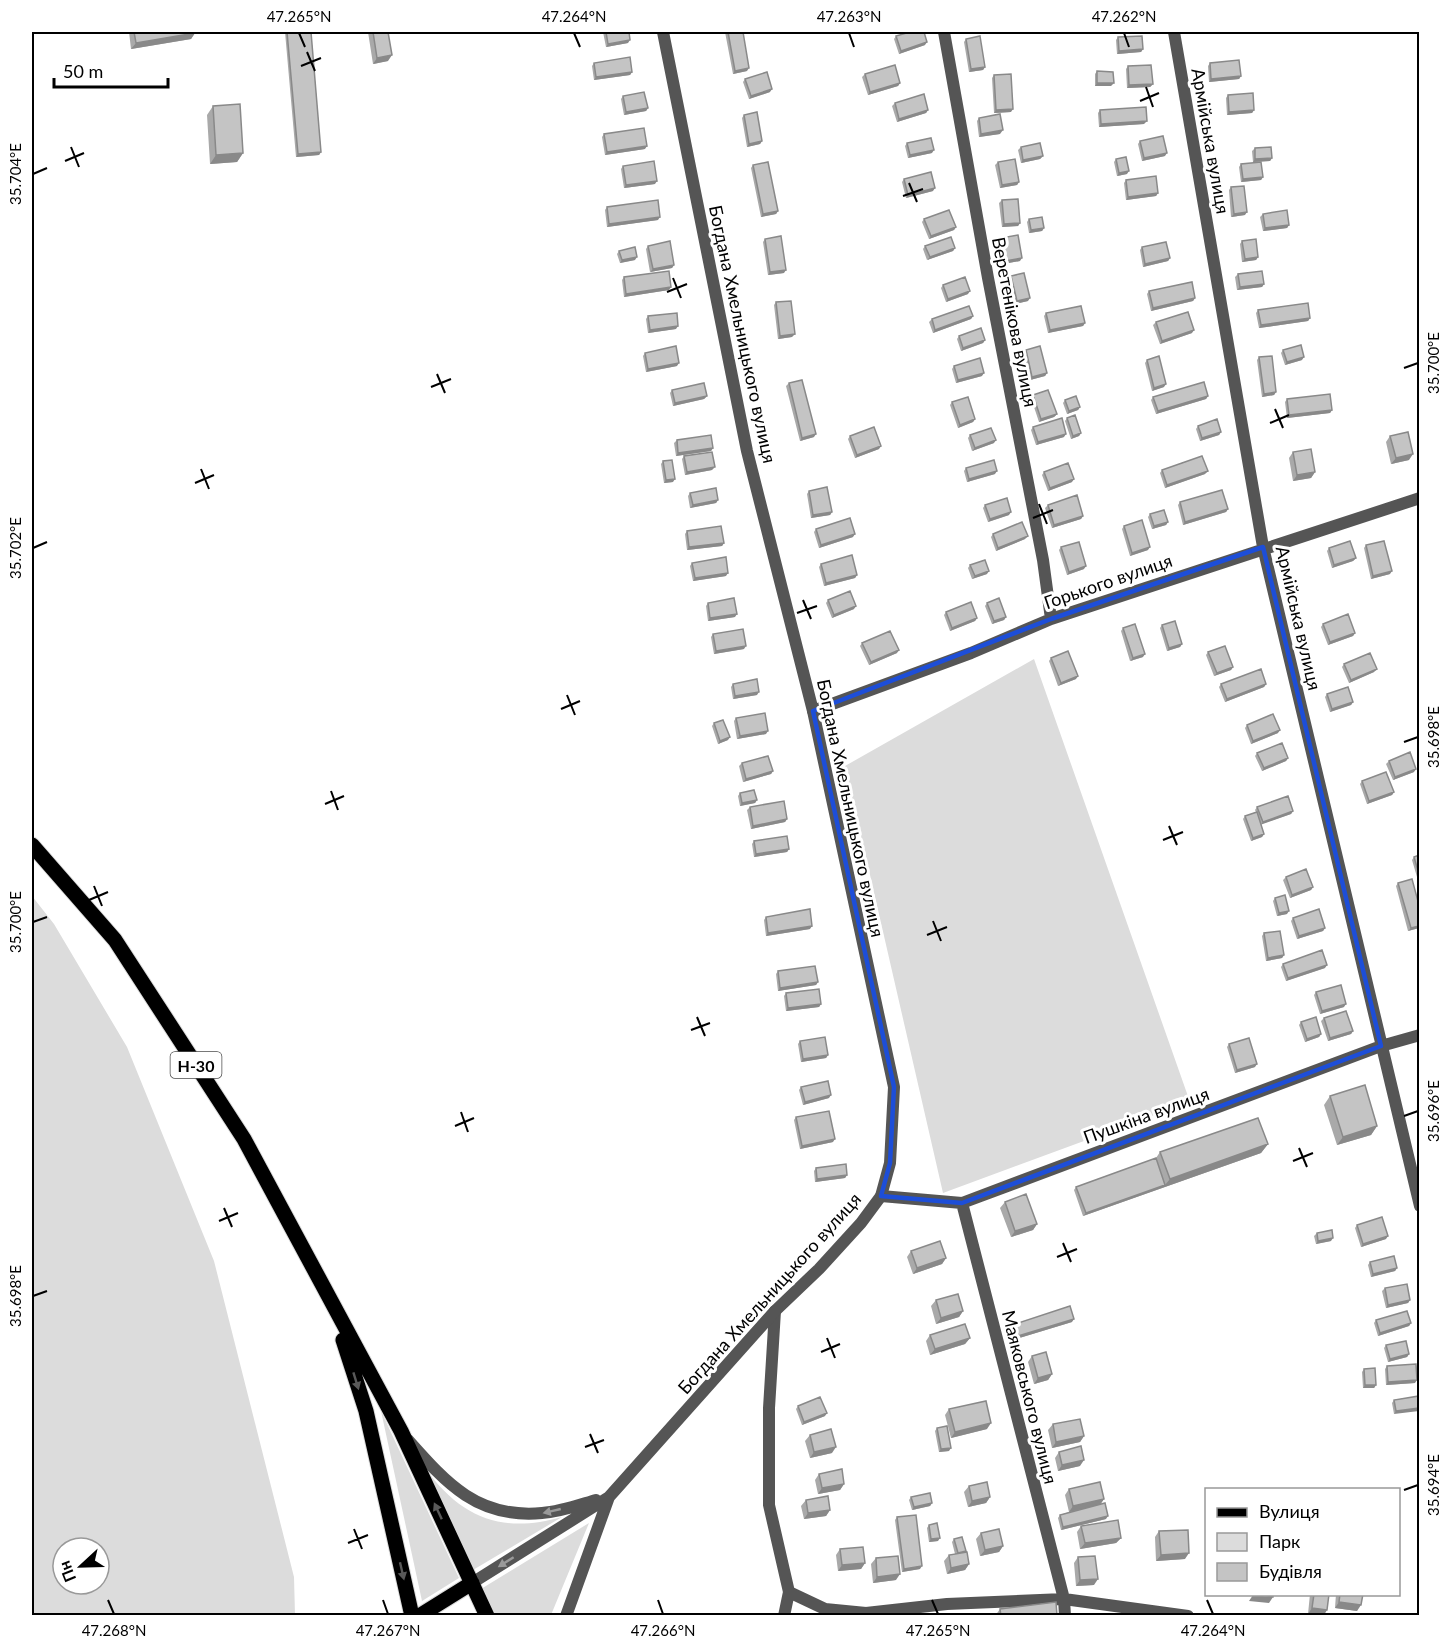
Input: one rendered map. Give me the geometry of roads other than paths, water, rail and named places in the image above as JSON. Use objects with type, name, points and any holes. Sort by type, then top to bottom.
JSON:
[{"type":"main road","name":"Н-30","points":[[32,845],[115,940],[244,1139],[401,1431],[487,1616]]},
{"type":"main road","name":"Н-30","points":[[333,1305],[366,1411],[412,1616]]},
{"type":"main road","points":[[419,1616],[472,1583]]},
{"type":"street","name":"Богдана Хмельницького вулиця","points":[[609,1497],[775,1311],[819,1269],[881,1196],[890,1163],[894,1087],[813,711],[747,451],[663,32]]},
{"type":"street","name":"Веретенікова вулиця","points":[[944,32],[988,278],[1043,560],[1051,619]]},
{"type":"street","name":"Армійська вулиця","points":[[1174,32],[1263,548],[1419,1206]]},
{"type":"street","name":"Горького вулиця","points":[[813,711],[971,653],[1051,619],[1419,498]]},
{"type":"street","name":"Пушкіна вулиця","points":[[881,1196],[962,1203],[1381,1046],[1419,1035]]},
{"type":"street","name":"Маяковського вулиця","points":[[962,1203],[1064,1599],[1065,1616]]},
{"type":"street","points":[[775,1311],[768,1408],[769,1505],[789,1592],[784,1616]]},
{"type":"street","points":[[401,1431],[443,1479],[468,1498],[495,1510],[518,1514],[545,1513],[609,1497]]},
{"type":"street","points":[[472,1583],[609,1497]]},
{"type":"street","points":[[566,1616],[609,1497]]},
{"type":"street","points":[[789,1592],[825,1609],[866,1613],[946,1604],[1064,1599],[1188,1616]]}]
